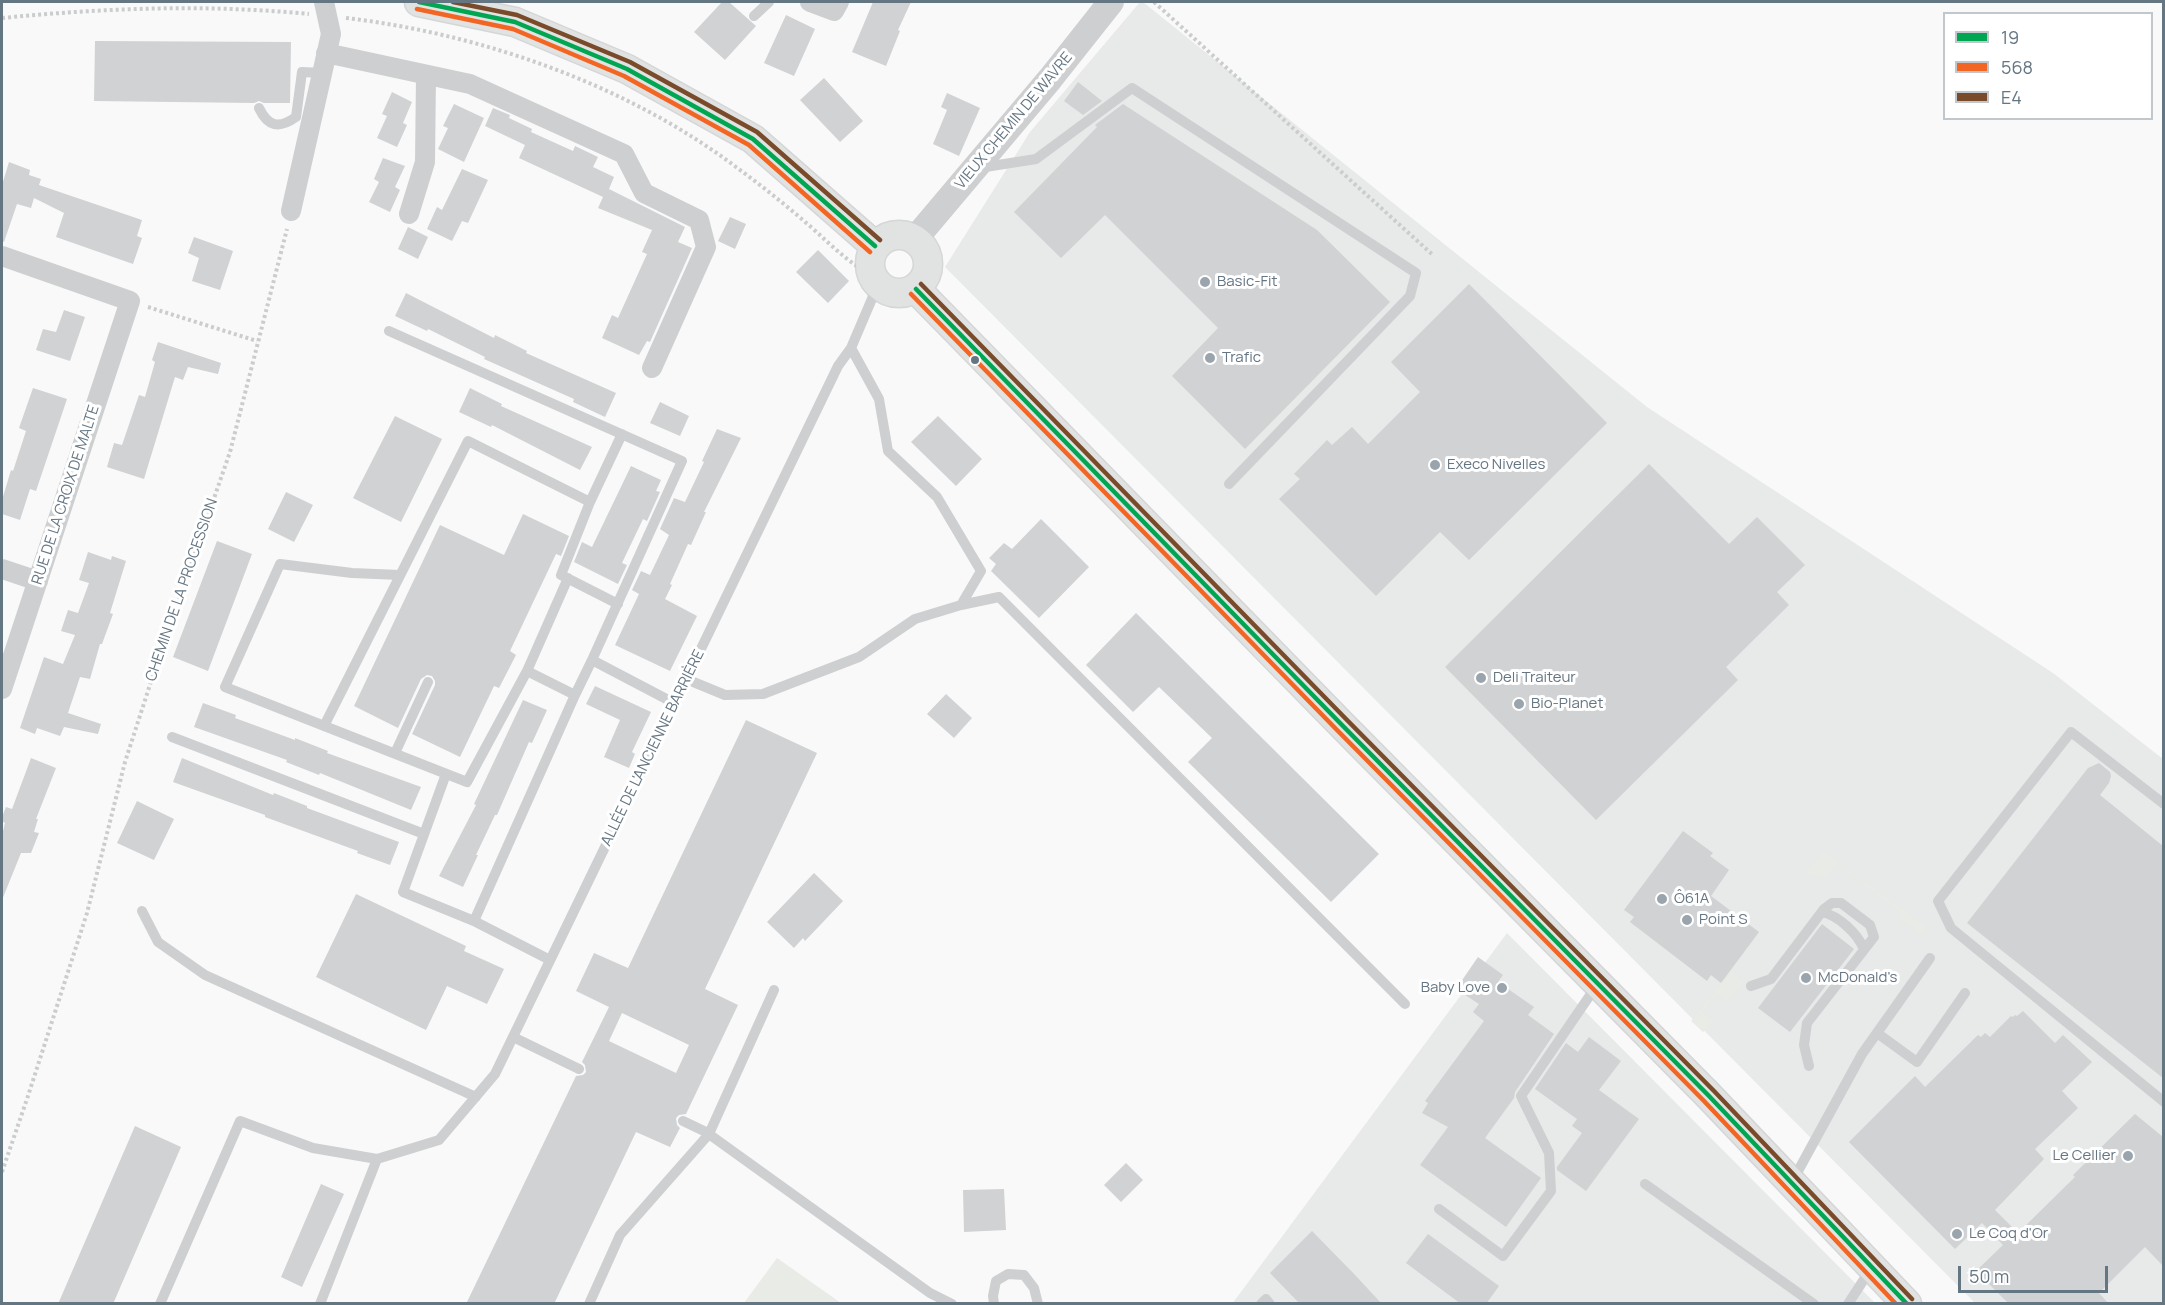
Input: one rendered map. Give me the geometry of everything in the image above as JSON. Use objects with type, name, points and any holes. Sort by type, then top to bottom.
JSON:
[{"type":"main road","points":[[419,2],[514,22],[627,69],[753,139],[875,246]]},
{"type":"main road","points":[[901,234],[915,239],[925,250],[929,264],[926,278],[916,289],[904,294],[891,293],[879,287],[870,275],[869,260],[875,246],[887,237],[901,234]]},
{"type":"main road","points":[[916,289],[1332,716],[1598,983],[1907,1304]]},
{"type":"street","points":[[291,211],[331,34],[324,2]]},
{"type":"street","points":[[810,2],[834,11],[839,2]]},
{"type":"street","name":"VIEUX CHEMIN DE WAVRE","points":[[915,239],[1050,80],[1111,2]]},
{"type":"street","points":[[326,53],[470,84],[624,154],[644,193],[699,220],[706,247],[652,368]]},
{"type":"street","points":[[408,214],[425,162],[426,75]]},
{"type":"street","points":[[2,256],[130,301]]},
{"type":"street","name":"RUE DE LA CROIX DE MALTE","points":[[2,689],[130,301]]},
{"type":"street","points":[[2,569],[38,581]]},
{"type":"lane","points":[[754,16],[769,2]]},
{"type":"lane","points":[[259,108],[264,118],[273,124],[284,125],[296,117],[302,72],[322,73]]},
{"type":"lane","points":[[974,169],[1036,159],[1132,88],[1416,273],[1410,296],[1229,484]]},
{"type":"lane","name":"ALLÉE DE L'ANCIENNE BARRIÈRE","points":[[160,1304],[240,1121],[313,1148],[377,1159],[439,1140],[495,1074],[838,366],[851,348],[879,287]]},
{"type":"lane","points":[[389,331],[682,461],[474,921]]},
{"type":"lane","points":[[851,348],[879,399],[888,451],[937,497],[981,571],[961,605]]},
{"type":"lane","points":[[618,604],[561,575],[590,502],[622,434]]},
{"type":"lane","points":[[324,726],[468,441],[590,502]]},
{"type":"lane","points":[[400,575],[352,573],[280,564],[225,687],[467,782],[527,671],[568,578]]},
{"type":"lane","points":[[686,679],[725,695],[764,694],[859,657],[915,619],[961,605],[999,597],[1405,1004]]},
{"type":"lane","points":[[592,660],[674,703]]},
{"type":"lane","points":[[527,671],[575,695]]},
{"type":"lane","points":[[395,753],[428,682]]},
{"type":"lane","points":[[2163,804],[2071,732],[1938,901],[1951,928],[2163,1102]]},
{"type":"lane","points":[[172,737],[424,834]]},
{"type":"lane","points":[[446,774],[403,892],[474,921],[550,960]]},
{"type":"lane","points":[[1751,986],[1771,979],[1822,912],[1832,903],[1841,903],[1870,925],[1874,937],[1807,1023],[1804,1045],[1809,1066]]},
{"type":"lane","points":[[142,910],[158,942],[205,975],[476,1097]]},
{"type":"lane","points":[[1822,912],[1830,914],[1858,936],[1864,949]]},
{"type":"lane","points":[[1791,1182],[1862,1054],[1930,958]]},
{"type":"lane","points":[[1439,1209],[1503,1256],[1551,1191],[1550,1153],[1521,1096],[1598,983]]},
{"type":"lane","points":[[589,1304],[621,1235],[709,1134],[774,990]]},
{"type":"lane","points":[[1877,1033],[1917,1062],[1965,993]]},
{"type":"lane","points":[[513,1037],[579,1069]]},
{"type":"lane","points":[[683,1121],[709,1134],[930,1293],[952,1304]]},
{"type":"lane","points":[[320,1304],[377,1159]]},
{"type":"lane","points":[[1645,1184],[1814,1304]]},
{"type":"lane","points":[[1848,1304],[1872,1267]]},
{"type":"lane","points":[[994,1304],[996,1281],[1008,1274],[1024,1275],[1034,1288],[1038,1304]]},
{"type":"lane","points":[[1261,1304],[1266,1299],[1270,1304]]},
{"type":"path","points":[[199,7],[200,2]]},
{"type":"path","points":[[1154,2],[1434,256]]},
{"type":"path","name":"CHEMIN DE LA PROCESSION","points":[[2,1172],[87,913],[125,762],[230,452],[291,211]]},
{"type":"path","points":[[130,301],[257,341]]},
{"type":"shaded area","points":[[1140,2],[1143,2],[1647,407],[2053,673],[2163,759],[2163,1303],[1975,1303],[945,267],[1030,132]]},
{"type":"shaded area","points":[[1823,851],[1926,927],[1921,934],[1898,918],[1902,913],[1837,864],[1826,877],[1805,874]]},
{"type":"shaded area","points":[[1507,933],[1875,1303],[1232,1304]]},
{"type":"shaded area","points":[[1731,971],[1744,982],[1729,1001],[1717,994],[1703,1012],[1715,1021],[1703,1032],[1691,1021]]},
{"type":"shaded area","points":[[777,1258],[841,1303],[744,1303]]},
{"type":"building","points":[[722,2],[729,2],[756,26],[725,60],[694,32]]},
{"type":"building","points":[[873,2],[911,2],[898,30],[900,31],[886,66],[852,52]]},
{"type":"building","points":[[786,15],[815,29],[794,76],[764,63]]},
{"type":"building","points":[[95,41],[291,42],[290,103],[94,101]]},
{"type":"building","points":[[824,78],[863,121],[840,142],[800,100]]},
{"type":"building","points":[[1078,82],[1102,101],[1083,115],[1064,101]]},
{"type":"building","points":[[392,92],[412,102],[403,123],[407,125],[397,147],[377,138],[387,116],[382,114]]},
{"type":"building","points":[[947,93],[980,108],[959,156],[933,144],[947,110],[941,107]]},
{"type":"building","points":[[454,104],[484,118],[464,162],[438,149],[448,128],[443,126]]},
{"type":"building","points":[[1123,104],[1317,230],[1390,302],[1245,449],[1172,376],[1218,328],[1105,215],[1061,258],[1014,212],[1097,127],[1095,125]]},
{"type":"building","points":[[493,108],[510,115],[509,118],[532,129],[531,132],[573,151],[575,146],[598,157],[593,167],[614,177],[609,189],[685,227],[678,242],[692,248],[650,342],[647,341],[639,355],[602,338],[612,315],[618,318],[647,254],[642,252],[652,230],[598,208],[603,197],[519,158],[525,145],[485,126]]},
{"type":"building","points":[[383,158],[405,166],[395,187],[400,190],[390,212],[369,202],[379,182],[374,179]]},
{"type":"building","points":[[9,162],[30,170],[29,175],[41,179],[39,185],[142,220],[137,236],[142,238],[133,264],[56,237],[64,213],[34,198],[31,208],[17,204],[4,242],[2,241],[2,185]]},
{"type":"building","points":[[462,169],[488,180],[468,223],[462,221],[452,241],[427,229],[437,207],[442,210]]},
{"type":"building","points":[[730,217],[746,224],[735,249],[718,241]]},
{"type":"building","points":[[408,227],[428,237],[418,259],[398,249]]},
{"type":"building","points":[[194,237],[233,251],[220,290],[192,281],[199,258],[188,253]]},
{"type":"building","points":[[818,250],[849,281],[828,303],[796,272]]},
{"type":"building","points":[[1469,284],[1607,423],[1469,560],[1440,532],[1376,596],[1279,499],[1300,479],[1294,474],[1327,440],[1332,445],[1352,427],[1368,444],[1420,392],[1391,362]]},
{"type":"building","points":[[406,293],[494,338],[495,335],[527,351],[526,353],[616,393],[605,417],[573,402],[574,399],[484,359],[485,357],[428,329],[427,331],[395,316]]},
{"type":"building","points":[[64,310],[85,317],[70,361],[36,350],[43,329],[56,332]]},
{"type":"building","points":[[158,342],[221,363],[218,374],[188,367],[183,380],[175,377],[144,479],[107,467],[114,443],[122,445],[139,395],[145,397]]},
{"type":"building","points":[[33,388],[67,399],[36,491],[30,489],[20,520],[2,514],[2,500],[26,431],[19,428]]},
{"type":"building","points":[[470,388],[502,404],[501,406],[592,447],[580,470],[492,425],[491,427],[459,412]]},
{"type":"building","points":[[660,402],[689,416],[680,436],[650,423]]},
{"type":"building","points":[[395,416],[442,439],[401,522],[353,498]]},
{"type":"building","points":[[938,416],[982,459],[956,486],[911,442]]},
{"type":"building","points":[[717,429],[741,438],[704,512],[706,512],[691,545],[688,544],[665,599],[697,616],[670,671],[615,645],[639,594],[632,590],[641,571],[650,575],[669,535],[660,529],[674,498],[685,502]]},
{"type":"building","points":[[1649,464],[1729,544],[1757,517],[1805,565],[1777,592],[1789,605],[1726,667],[1738,680],[1596,820],[1445,667]]},
{"type":"building","points":[[631,466],[661,480],[656,491],[660,492],[647,521],[643,519],[622,563],[627,565],[618,584],[574,562],[582,542],[592,547]]},
{"type":"building","points":[[286,492],[313,505],[294,542],[268,529]]},
{"type":"building","points":[[523,514],[569,536],[561,556],[556,554],[510,651],[516,655],[499,688],[494,686],[460,757],[412,734],[435,685],[432,676],[427,675],[421,679],[398,728],[354,706],[440,525],[504,555]]},
{"type":"building","points":[[1041,519],[1089,567],[1039,618],[991,571],[996,564],[989,558],[1004,543],[1012,549]]},
{"type":"building","points":[[217,541],[252,554],[208,671],[173,657]]},
{"type":"building","points":[[88,552],[111,560],[112,556],[126,561],[110,613],[113,614],[102,644],[100,644],[90,679],[80,677],[68,713],[101,724],[98,734],[64,727],[60,736],[37,728],[35,734],[20,728],[44,657],[63,664],[75,635],[61,631],[68,610],[78,613],[89,583],[79,580]]},
{"type":"building","points":[[1136,613],[1379,854],[1331,902],[1188,762],[1212,738],[1159,687],[1133,712],[1086,665]]},
{"type":"building","points":[[595,686],[651,712],[632,752],[635,754],[629,768],[604,757],[620,720],[586,704]]},
{"type":"building","points":[[946,694],[972,718],[954,738],[927,714]]},
{"type":"building","points":[[523,700],[547,710],[532,743],[529,742],[463,887],[439,876],[476,805],[474,804]]},
{"type":"building","points":[[203,703],[236,715],[235,718],[295,740],[295,738],[328,751],[327,753],[421,787],[411,810],[320,773],[319,775],[286,762],[287,760],[194,727]]},
{"type":"building","points":[[746,720],[817,753],[705,989],[738,1005],[686,1114],[676,1118],[680,1128],[670,1147],[636,1132],[554,1304],[466,1304],[576,1076],[586,1072],[582,1062],[609,1007],[576,991],[594,953],[628,968]],"holes":[[[622,1013],[689,1045],[676,1073],[609,1041]]]},
{"type":"building","points":[[31,758],[56,768],[36,819],[38,819],[34,832],[39,833],[31,853],[21,853],[2,900],[2,835],[5,823],[2,817],[6,807],[12,809]]},
{"type":"building","points":[[182,758],[399,842],[390,865],[265,817],[265,815],[173,782]]},
{"type":"building","points":[[2099,763],[2110,772],[2111,776],[2100,795],[2163,846],[2163,1078],[1967,923],[2088,768]]},
{"type":"building","points":[[137,801],[174,819],[154,860],[117,843]]},
{"type":"building","name":"Point S","points":[[1683,831],[1713,853],[1710,856],[1729,870],[1711,896],[1759,932],[1721,983],[1711,975],[1707,981],[1630,922],[1634,917],[1624,910]]},
{"type":"building","points":[[814,873],[843,901],[805,941],[803,938],[794,948],[767,922]]},
{"type":"building","points":[[356,894],[466,946],[464,951],[504,969],[487,1004],[447,986],[426,1030],[316,977]]},
{"type":"building","name":"McDonald's","points":[[1822,924],[1854,949],[1790,1032],[1758,1008]]},
{"type":"building","points":[[1478,957],[1503,975],[1498,982],[1534,1007],[1528,1015],[1554,1034],[1515,1092],[1514,1098],[1485,1138],[1541,1178],[1506,1227],[1420,1165],[1448,1127],[1422,1113],[1428,1103],[1425,1101],[1484,1021],[1473,1012],[1479,1004],[1456,989]]},
{"type":"building","points":[[2023,1011],[2055,1043],[2063,1035],[2092,1062],[2062,1091],[2078,1108],[2035,1149],[2044,1159],[1995,1210],[2018,1233],[2135,1114],[2163,1137],[2163,1266],[2145,1247],[2099,1293],[2109,1304],[2009,1304],[1976,1271],[2003,1245],[1982,1223],[1955,1249],[1849,1142],[1915,1076],[1925,1087],[1978,1035],[1981,1037],[1985,1033],[1990,1037],[2011,1016],[2017,1016]]},
{"type":"building","points":[[1589,1037],[1621,1061],[1599,1090],[1639,1119],[1586,1191],[1557,1170],[1582,1133],[1572,1126],[1577,1119],[1535,1089],[1566,1043],[1578,1052]]},
{"type":"building","points":[[135,1126],[181,1147],[113,1304],[58,1304]]},
{"type":"building","points":[[1126,1163],[1143,1180],[1121,1202],[1104,1185]]},
{"type":"building","points":[[321,1184],[344,1194],[302,1287],[281,1277]]},
{"type":"building","points":[[1004,1189],[1006,1230],[964,1232],[963,1190]]},
{"type":"building","points":[[1312,1231],[1382,1304],[1300,1304],[1270,1273]]},
{"type":"building","points":[[1428,1234],[1499,1286],[1486,1304],[1461,1304],[1406,1263]]},
{"type":"transit line","name":"19","points":[[419,2],[515,22],[627,69],[753,139],[875,246]]},
{"type":"transit line","name":"E4","points":[[453,2],[517,15],[630,62],[757,132],[880,240]]},
{"type":"transit line","name":"568","points":[[417,9],[513,29],[624,76],[749,145],[870,252]]},
{"type":"transit line","name":"E4","points":[[921,284],[1714,1091],[1912,1299]]},
{"type":"transit line","name":"19","points":[[916,289],[1709,1096],[1907,1304]]},
{"type":"transit line","name":"568","points":[[911,294],[1704,1101],[1896,1304]]},
{"type":"place","name":"Basic-Fit","points":[[1205,282]]},
{"type":"place","name":"Trafic","points":[[1210,358]]},
{"type":"place","name":"Execo Nivelles","points":[[1435,465]]},
{"type":"place","name":"Deli Traiteur","points":[[1481,678]]},
{"type":"place","name":"Bio-Planet","points":[[1519,704]]},
{"type":"place","name":"Ô61A","points":[[1662,899]]},
{"type":"place","name":"Point S","points":[[1687,920]]},
{"type":"place","name":"McDonald's","points":[[1806,978]]},
{"type":"place","name":"Baby Love","points":[[1502,988]]},
{"type":"place","name":"Le Cellier","points":[[2128,1156]]},
{"type":"place","name":"Le Coq d'Or","points":[[1957,1234]]}]
